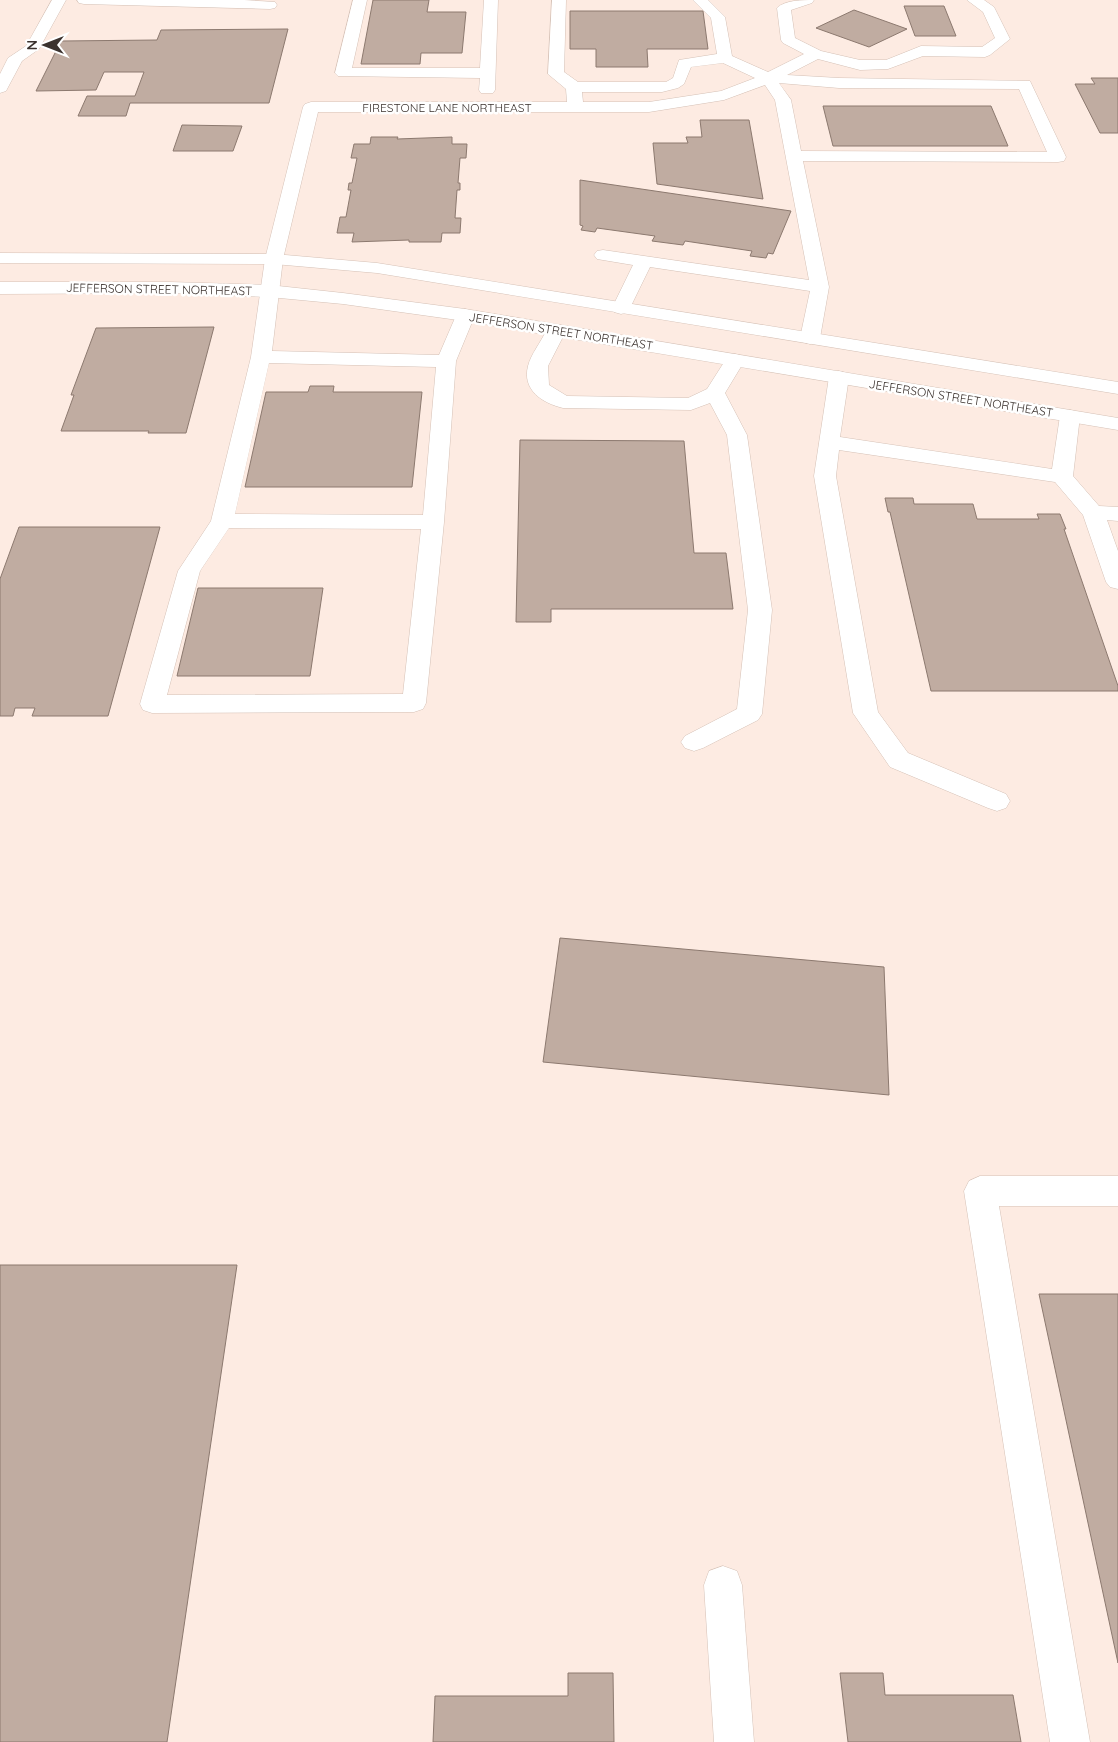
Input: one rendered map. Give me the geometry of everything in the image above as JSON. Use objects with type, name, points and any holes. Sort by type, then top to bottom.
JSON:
[{"type":"main road","points":[[0,88],[16,58],[32,49],[59,0]]},
{"type":"main road","points":[[84,0],[270,5]]},
{"type":"main road","points":[[360,0],[343,73],[488,73]]},
{"type":"main road","points":[[486,107],[491,0]]},
{"type":"main road","points":[[559,0],[556,74],[574,87],[662,87],[676,85],[681,79],[684,63],[725,58],[768,78],[839,83],[1025,84],[1058,157],[794,156]]},
{"type":"main road","points":[[700,0],[718,17],[725,58]]},
{"type":"main road","points":[[807,0],[784,8],[788,40],[816,54],[860,66],[888,64],[921,51],[985,52],[1003,39],[989,10],[974,0]]},
{"type":"main road","name":"FIRESTONE LANE NORTHEAST","points":[[222,521],[261,357],[274,259],[311,107],[575,107],[658,105],[724,95],[768,78],[816,54]]},
{"type":"main road","points":[[436,107],[440,73]]},
{"type":"main road","points":[[768,78],[783,100],[820,287],[810,338]]},
{"type":"main road","points":[[574,87],[575,107]]},
{"type":"main road","points":[[603,255],[820,287]]},
{"type":"main road","name":"JEFFERSON STREET NORTHEAST","points":[[0,258],[274,259],[377,268],[1118,388]]},
{"type":"main road","points":[[621,308],[644,261]]},
{"type":"main road","name":"JEFFERSON STREET NORTHEAST","points":[[0,288],[193,288],[270,291],[361,300],[465,315],[1118,424]]},
{"type":"main road","points":[[433,522],[222,521],[189,571],[152,704],[414,703],[433,522],[446,361],[465,315]]},
{"type":"main road","points":[[556,331],[538,366],[539,388],[563,402],[691,404],[715,393],[735,360]]},
{"type":"main road","points":[[261,357],[446,361]]},
{"type":"main road","points":[[839,377],[824,476],[866,713],[899,760],[998,801]]},
{"type":"main road","points":[[694,742],[750,714],[760,610],[736,436],[715,393]]},
{"type":"main road","points":[[1062,477],[1070,416]]},
{"type":"main road","points":[[830,442],[1062,477],[1093,513],[1118,582]]},
{"type":"main road","points":[[1093,513],[1118,514]]},
{"type":"main road","points":[[1070,1742],[980,1191],[1118,1191]]},
{"type":"main road","points":[[722,1585],[734,1742]]},
{"type":"building","points":[[373,0],[429,0],[427,12],[466,12],[462,53],[421,53],[420,64],[361,64]]},
{"type":"building","points":[[904,6],[944,6],[956,36],[915,36]]},
{"type":"building","points":[[854,10],[907,29],[869,47],[816,28]]},
{"type":"building","points":[[570,11],[703,11],[708,49],[647,49],[648,67],[596,67],[596,49],[570,49]]},
{"type":"building","points":[[288,29],[269,103],[130,103],[126,116],[78,116],[87,96],[135,96],[144,72],[104,72],[96,90],[36,91],[61,41],[157,40],[161,30]]},
{"type":"building","points":[[1091,78],[1118,78],[1118,133],[1100,133],[1075,84],[1095,84]]},
{"type":"building","points":[[823,106],[991,106],[1008,146],[833,146]]},
{"type":"building","points":[[700,120],[749,120],[763,199],[657,184],[653,143],[688,143],[686,137],[702,137]]},
{"type":"building","points":[[182,125],[242,126],[233,151],[173,151]]},
{"type":"building","points":[[371,137],[398,137],[397,139],[452,137],[452,144],[467,144],[466,158],[460,158],[458,183],[460,183],[460,190],[457,190],[455,218],[461,218],[460,233],[442,233],[441,242],[409,242],[409,240],[352,242],[354,233],[337,233],[340,217],[346,217],[351,190],[348,190],[349,183],[352,183],[357,158],[351,158],[354,144],[370,144]]},
{"type":"building","points":[[580,180],[791,211],[773,254],[768,253],[766,258],[750,256],[752,251],[685,241],[683,245],[652,241],[655,236],[597,228],[595,232],[581,230],[583,226],[580,225]]},
{"type":"building","points":[[214,327],[186,433],[61,431],[74,395],[71,395],[96,328]]},
{"type":"building","points":[[310,386],[334,386],[333,392],[422,392],[412,487],[245,487],[266,392],[308,392]]},
{"type":"building","points":[[520,440],[684,441],[694,553],[726,553],[733,609],[551,609],[551,622],[516,622]]},
{"type":"building","points":[[885,498],[913,498],[914,504],[973,504],[977,519],[1039,519],[1037,514],[1060,514],[1118,686],[1118,691],[931,691],[890,512],[888,512]]},
{"type":"building","points":[[19,527],[160,527],[108,716],[32,716],[35,708],[15,708],[13,716],[0,716],[0,579]]},
{"type":"building","points":[[198,588],[323,588],[310,676],[177,676]]},
{"type":"building","points":[[560,938],[884,967],[889,1095],[543,1062]]},
{"type":"building","points":[[0,1265],[237,1265],[167,1742],[0,1742]]},
{"type":"building","points":[[1039,1294],[1118,1294],[1118,1663]]},
{"type":"building","points":[[568,1673],[613,1673],[614,1742],[433,1742],[435,1696],[568,1696]]},
{"type":"building","points":[[840,1673],[883,1673],[885,1695],[1013,1695],[1021,1742],[848,1742]]}]
